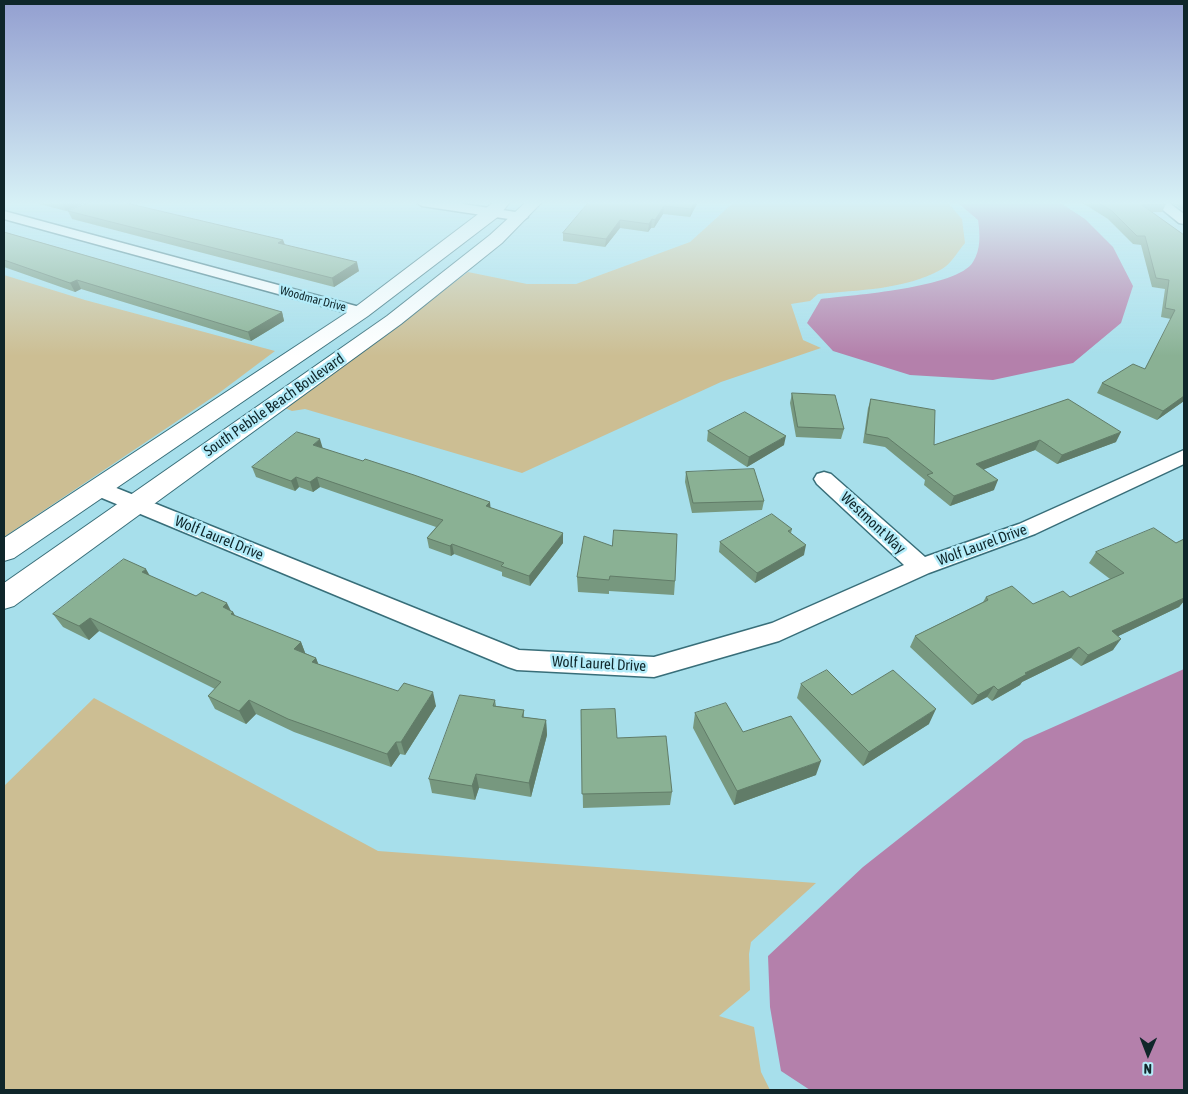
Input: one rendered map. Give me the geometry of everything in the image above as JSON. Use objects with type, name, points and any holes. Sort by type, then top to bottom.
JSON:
[{"type":"street","name":"Woodmar Drive","points":[[144,253],[361,312]]},
{"type":"street","name":"South Pebble Beach Boulevard","points":[[4,551],[361,312],[439,253]]},
{"type":"street","name":"South Pebble Beach Boulevard","points":[[4,598],[394,320],[476,253]]},
{"type":"street","name":"Wolf Laurel Drive","points":[[97,488],[517,660],[654,667],[779,631],[921,567],[1027,529],[1184,456]]},
{"type":"street","name":"Westmont Way","points":[[824,479],[921,567]]},
{"type":"shaded area","points":[[660,253],[957,253],[942,269],[913,281],[881,288],[818,294],[810,301],[791,304],[803,340],[821,348],[721,382],[522,473],[305,409],[292,411],[285,408],[468,272],[527,284],[576,284]]},
{"type":"shaded area","points":[[977,253],[1116,253],[1133,286],[1121,323],[1073,363],[993,380],[910,375],[833,351],[807,323],[821,299],[903,289],[926,284],[963,271],[976,257]]},
{"type":"shaded area","points":[[4,275],[85,300],[275,351],[219,393],[4,537]]},
{"type":"shaded area","points":[[1184,669],[1184,1090],[810,1090],[781,1071],[770,1007],[768,956],[863,867],[1024,740]]},
{"type":"shaded area","points":[[94,698],[378,851],[816,883],[751,942],[749,954],[750,990],[719,1016],[754,1027],[761,1072],[770,1090],[4,1090],[4,786]]},
{"type":"building","points":[[4,253],[77,253],[282,312],[248,332],[77,280],[70,283],[4,260]]},
{"type":"building","points":[[234,253],[320,253],[357,262],[332,278]]},
{"type":"building","points":[[1149,253],[1184,253],[1184,396],[1163,411],[1102,383],[1133,364],[1145,369],[1175,310],[1165,308],[1169,280],[1156,278]]},
{"type":"building","points":[[792,393],[835,395],[844,429],[798,427]]},
{"type":"building","points":[[871,399],[935,410],[934,445],[1068,399],[1121,432],[1062,455],[1040,440],[976,464],[998,480],[954,496],[927,475],[933,473],[888,438],[866,434]]},
{"type":"building","points":[[745,412],[786,436],[749,457],[708,431]]},
{"type":"building","points":[[297,432],[320,439],[313,445],[414,475],[490,502],[486,506],[563,533],[529,576],[501,566],[504,563],[452,544],[450,546],[427,538],[443,520],[317,477],[310,482],[296,477],[291,481],[252,467]]},
{"type":"building","points":[[754,469],[764,501],[693,503],[686,472]]},
{"type":"building","points":[[772,514],[792,529],[788,531],[806,545],[757,573],[720,542]]},
{"type":"building","points":[[1154,528],[1176,543],[1184,539],[1184,598],[1112,631],[1121,639],[1088,655],[1079,647],[1025,673],[1027,674],[998,690],[994,686],[978,695],[915,636],[988,600],[986,597],[1012,586],[1033,604],[1063,591],[1070,597],[1124,573],[1096,552]]},
{"type":"building","points":[[614,530],[677,534],[675,581],[610,576],[609,580],[577,577],[584,536],[612,546]]},
{"type":"building","points":[[124,559],[146,569],[142,572],[196,596],[202,592],[227,603],[223,607],[233,612],[231,614],[301,642],[294,649],[316,658],[312,662],[398,691],[404,683],[433,692],[401,742],[396,742],[387,754],[288,719],[249,700],[239,711],[208,696],[221,682],[90,618],[79,626],[53,614]]},
{"type":"building","points":[[827,670],[852,695],[893,670],[936,709],[869,752],[801,684]]},
{"type":"building","points":[[460,695],[495,700],[493,706],[524,710],[522,717],[546,720],[529,783],[476,774],[472,786],[429,779]]},
{"type":"building","points":[[726,703],[743,732],[791,716],[821,761],[737,791],[695,713]]},
{"type":"building","points":[[615,709],[617,738],[666,736],[672,792],[582,794],[581,710]]}]
